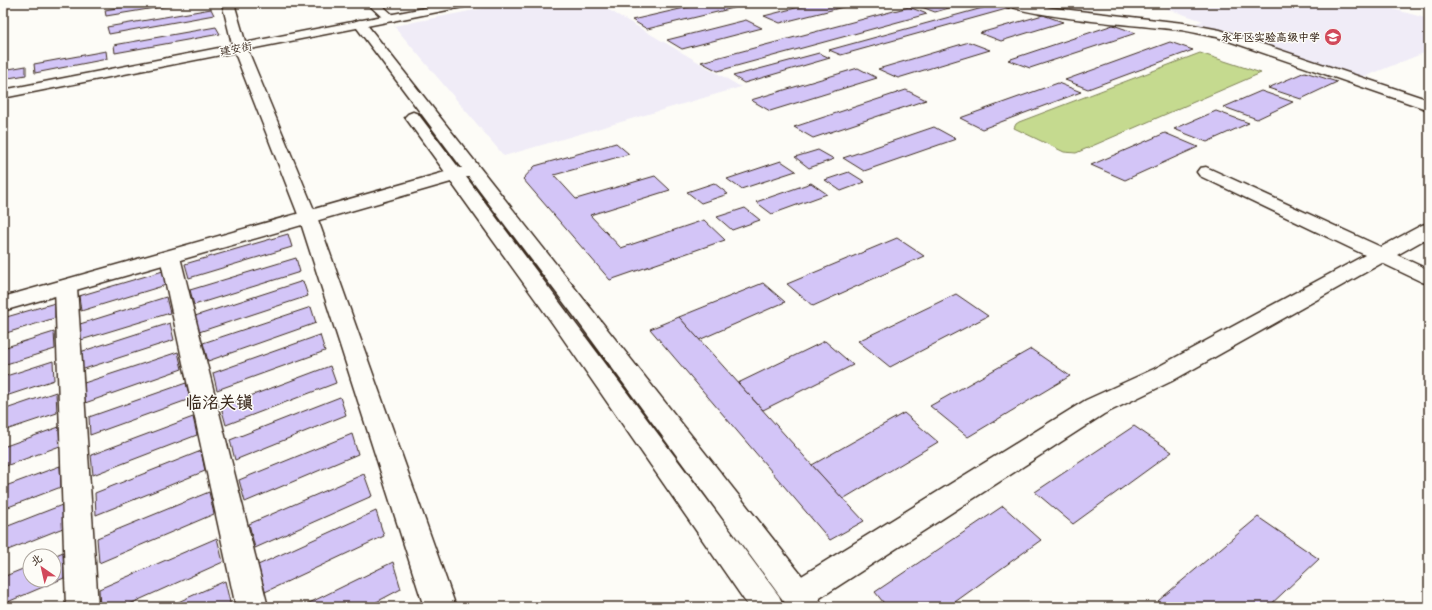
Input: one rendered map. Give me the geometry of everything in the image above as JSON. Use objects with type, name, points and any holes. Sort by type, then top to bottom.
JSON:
[{"type":"street","points":[[228,3],[240,48],[308,217],[440,607]]},
{"type":"street","points":[[373,3],[390,18]]},
{"type":"street","name":"建安街","points":[[3,94],[353,26],[440,6],[468,3]]},
{"type":"street","points":[[1011,3],[1042,10],[1183,27],[1220,34],[1429,105]]},
{"type":"street","points":[[353,26],[464,173],[802,601],[1095,407],[1163,375],[1429,229]]},
{"type":"street","points":[[1206,172],[1429,278]]},
{"type":"street","points":[[3,304],[464,173]]},
{"type":"street","points":[[464,173],[768,607]]},
{"type":"street","points":[[170,257],[252,607]]},
{"type":"street","points":[[66,287],[82,607]]},
{"type":"shaded area","points":[[510,3],[597,3],[741,87],[504,156],[394,26]]},
{"type":"shaded area","name":"永年区实验高级中学","points":[[1150,3],[1371,3],[1429,19],[1429,51],[1361,78],[1195,23],[1203,21]]},
{"type":"green space","points":[[1200,53],[1261,73],[1076,153],[1064,152],[1014,128],[1019,122]]},
{"type":"building","points":[[146,3],[185,3],[106,16],[105,10]]},
{"type":"building","points":[[706,3],[736,3],[742,6],[647,29],[632,20]]},
{"type":"building","points":[[815,3],[859,3],[780,23],[764,16]]},
{"type":"building","points":[[929,3],[966,3],[935,12],[919,6]]},
{"type":"building","points":[[997,4],[1010,8],[841,55],[829,50]]},
{"type":"building","points":[[909,7],[927,14],[718,71],[701,62]]},
{"type":"building","points":[[211,9],[214,15],[109,34],[107,27]]},
{"type":"building","points":[[1043,15],[1063,22],[1001,41],[980,33]]},
{"type":"building","points":[[746,20],[762,28],[682,49],[667,40]]},
{"type":"building","points":[[1113,25],[1136,33],[1030,68],[1008,60]]},
{"type":"building","points":[[216,27],[220,34],[115,53],[114,45]]},
{"type":"building","points":[[969,42],[990,50],[898,78],[878,69]]},
{"type":"building","points":[[1170,42],[1193,50],[1088,89],[1065,80]]},
{"type":"building","points":[[106,51],[107,59],[35,73],[34,64]]},
{"type":"building","points":[[819,53],[830,58],[744,83],[733,76]]},
{"type":"building","points":[[26,66],[26,75],[3,79],[3,70]]},
{"type":"building","points":[[858,68],[877,78],[770,111],[751,100]]},
{"type":"building","points":[[1305,72],[1337,82],[1301,99],[1268,88]]},
{"type":"building","points":[[1058,83],[1081,92],[982,129],[960,118]]},
{"type":"building","points":[[906,90],[926,100],[813,138],[794,127]]},
{"type":"building","points":[[1261,91],[1293,102],[1257,119],[1224,107]]},
{"type":"building","points":[[1216,111],[1249,123],[1207,142],[1174,129]]},
{"type":"building","points":[[934,127],[956,139],[864,171],[843,158]]},
{"type":"building","points":[[1165,133],[1198,147],[1125,180],[1091,165]]},
{"type":"building","points":[[616,143],[629,154],[554,175],[576,199],[655,176],[670,190],[590,215],[621,248],[704,220],[725,240],[610,280],[523,179],[535,166]]},
{"type":"building","points":[[818,150],[834,159],[809,168],[795,157]]},
{"type":"building","points":[[781,161],[796,171],[741,189],[727,179]]},
{"type":"building","points":[[849,172],[865,182],[841,191],[825,180]]},
{"type":"building","points":[[714,183],[728,194],[701,203],[687,192]]},
{"type":"building","points":[[811,183],[827,194],[772,214],[756,202]]},
{"type":"building","points":[[745,208],[760,220],[732,230],[717,217]]},
{"type":"building","points":[[288,234],[292,247],[189,278],[185,264]]},
{"type":"building","points":[[897,238],[924,256],[813,306],[787,284]]},
{"type":"building","points":[[296,258],[300,272],[194,305],[190,290]]},
{"type":"building","points":[[163,271],[166,285],[81,311],[79,296]]},
{"type":"building","points":[[303,281],[308,296],[199,332],[195,316]]},
{"type":"building","points":[[763,283],[785,302],[699,340],[679,317]]},
{"type":"building","points":[[956,294],[988,316],[890,367],[858,341]]},
{"type":"building","points":[[166,297],[170,313],[81,340],[80,324]]},
{"type":"building","points":[[55,303],[55,318],[3,334],[3,318]]},
{"type":"building","points":[[311,307],[316,323],[208,361],[203,343]]},
{"type":"building","points":[[679,317],[864,521],[830,540],[650,329]]},
{"type":"building","points":[[170,323],[174,340],[81,370],[80,352]]},
{"type":"building","points":[[54,332],[55,349],[3,365],[3,348]]},
{"type":"building","points":[[320,335],[325,351],[217,390],[213,373]]},
{"type":"building","points":[[825,341],[853,365],[763,410],[738,383]]},
{"type":"building","points":[[1031,349],[1070,376],[968,437],[930,406]]},
{"type":"building","points":[[178,352],[182,369],[85,403],[84,383]]},
{"type":"building","points":[[53,361],[54,380],[3,397],[3,377]]},
{"type":"building","points":[[330,366],[336,383],[226,425],[221,407]]},
{"type":"building","points":[[186,383],[190,399],[90,435],[89,417]]},
{"type":"building","points":[[56,392],[57,413],[3,431],[3,410]]},
{"type":"building","points":[[340,397],[346,415],[235,460],[230,440]]},
{"type":"building","points":[[904,413],[938,442],[843,499],[812,465]]},
{"type":"building","points":[[193,417],[197,435],[93,475],[91,455]]},
{"type":"building","points":[[1134,426],[1172,452],[1073,524],[1035,492]]},
{"type":"building","points":[[59,427],[60,446],[3,467],[3,447]]},
{"type":"building","points":[[352,434],[358,454],[245,502],[239,480]]},
{"type":"building","points":[[201,451],[205,471],[96,515],[95,493]]},
{"type":"building","points":[[60,466],[61,487],[3,509],[3,487]]},
{"type":"building","points":[[364,474],[372,496],[255,548],[249,524]]},
{"type":"building","points":[[209,492],[214,514],[99,563],[97,538]]},
{"type":"building","points":[[62,505],[63,528],[3,552],[3,528]]},
{"type":"building","points":[[1003,506],[1041,540],[948,607],[887,607],[875,592]]},
{"type":"building","points":[[376,511],[384,536],[265,592],[258,565]]},
{"type":"building","points":[[1258,517],[1319,559],[1268,607],[1166,607],[1158,601]]},
{"type":"building","points":[[217,538],[223,562],[123,607],[100,607],[99,589]]},
{"type":"building","points":[[62,552],[64,578],[62,579]]},
{"type":"building","points":[[393,562],[401,589],[367,607],[301,607]]},
{"type":"building","points":[[22,569],[22,588],[41,588],[3,604],[3,577]]},
{"type":"building","points":[[225,581],[231,607],[167,607]]},
{"type":"place","name":"永年区实验高级中学","points":[[1333,37]]},
{"type":"district","name":"临洺关镇","points":[[219,403]]}]
